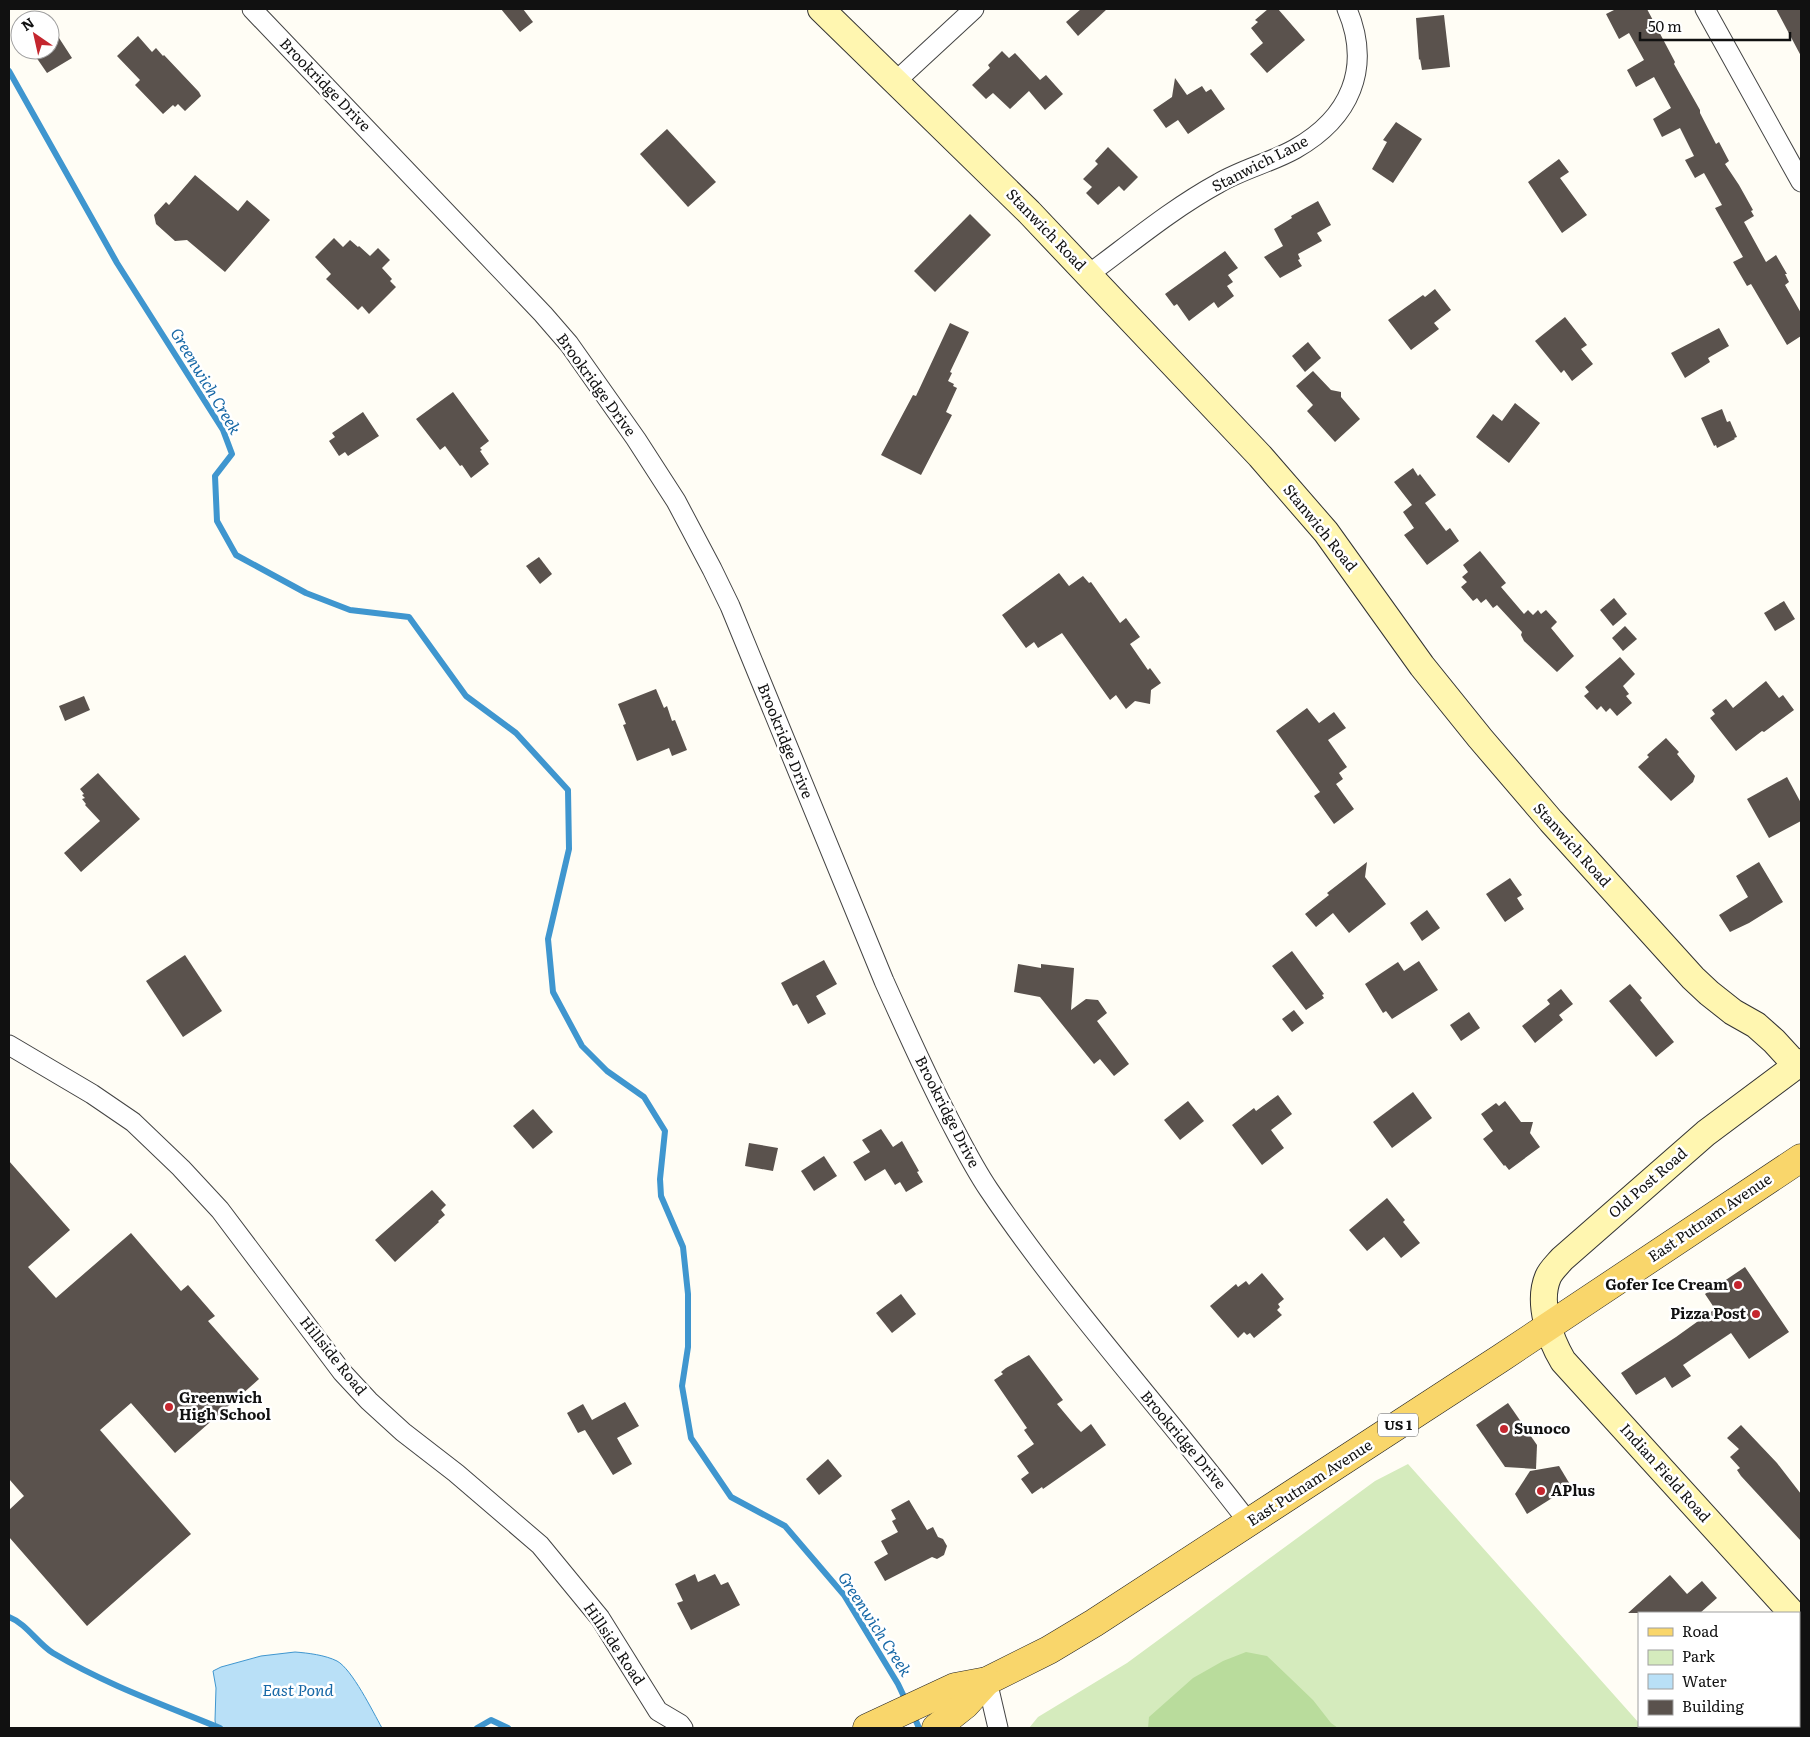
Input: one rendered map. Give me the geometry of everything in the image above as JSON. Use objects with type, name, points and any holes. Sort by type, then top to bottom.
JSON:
[{"type":"main road","name":"East Putnam Avenue","points":[[877,1724],[955,1687],[987,1681],[1049,1650],[1094,1623],[1548,1327],[1801,1158]]},
{"type":"main road","name":"East Putnam Avenue","points":[[938,1728],[966,1705],[987,1681]]},
{"type":"street","name":"Brookridge Drive","points":[[252,9],[543,314],[574,351],[636,439],[676,501],[730,606],[884,981],[909,1038],[967,1153],[988,1189],[1055,1281],[1249,1523]]},
{"type":"street","name":"Stanwich Road","points":[[822,9],[1029,212],[1260,456],[1314,518],[1351,565],[1422,666],[1480,738],[1557,828],[1693,978],[1733,1012],[1762,1030],[1798,1064]]},
{"type":"street","points":[[895,82],[974,9]]},
{"type":"street","name":"Stanwich Lane","points":[[1089,274],[1219,182],[1294,150],[1313,138],[1331,122],[1345,105],[1358,66],[1353,23],[1347,9]]},
{"type":"street","points":[[1705,9],[1801,182]]},
{"type":"street","name":"Hillside Road","points":[[9,1045],[92,1094],[134,1122],[181,1168],[220,1210],[342,1372],[369,1401],[403,1432],[456,1473],[540,1545],[600,1618],[658,1719],[680,1724],[683,1728]]},
{"type":"street","name":"Old Post Road","points":[[1548,1327],[1545,1307],[1547,1280],[1552,1270],[1562,1259],[1706,1132],[1798,1064]]},
{"type":"street","name":"Indian Field Road","points":[[1548,1327],[1553,1344],[1570,1369],[1791,1612]]},
{"type":"street","points":[[987,1681],[998,1728]]},
{"type":"green space","points":[[1408,1464],[1638,1722],[1638,1727],[1643,1728],[1029,1728],[1038,1717],[1127,1663],[1375,1481]]},
{"type":"green space","points":[[1246,1652],[1267,1656],[1313,1700],[1331,1723],[1338,1728],[1148,1728],[1149,1717],[1193,1678],[1223,1661]]},
{"type":"water","name":"East Pond","points":[[295,1652],[327,1657],[343,1666],[362,1692],[382,1728],[216,1728],[216,1688],[213,1671],[261,1656]]},
{"type":"building","points":[[501,9],[523,9],[533,22],[520,32]]},
{"type":"building","points":[[1081,9],[1107,9],[1078,36],[1066,22]]},
{"type":"building","points":[[1268,9],[1278,9],[1305,40],[1267,73],[1250,54],[1263,43],[1251,28],[1258,22],[1255,20]]},
{"type":"building","points":[[1616,9],[1647,9],[1716,144],[1719,142],[1729,161],[1725,164],[1753,210],[1751,211],[1754,216],[1744,222],[1766,262],[1776,255],[1787,274],[1785,274],[1789,282],[1785,285],[1801,313],[1801,336],[1787,345],[1751,284],[1747,286],[1733,262],[1743,257],[1715,208],[1722,205],[1704,173],[1695,178],[1685,160],[1694,156],[1680,128],[1662,137],[1653,119],[1671,108],[1654,77],[1636,87],[1627,70],[1644,60],[1629,33],[1619,39],[1606,14]]},
{"type":"building","points":[[1776,9],[1801,9],[1801,56]]},
{"type":"building","points":[[1444,15],[1450,67],[1422,70],[1419,60],[1416,18]]},
{"type":"building","points":[[138,36],[152,52],[156,48],[164,55],[199,92],[201,96],[185,111],[178,104],[175,107],[173,105],[163,114],[135,85],[140,80],[117,56]]},
{"type":"building","points":[[60,39],[72,58],[47,73],[38,60],[60,60]]},
{"type":"building","points":[[1002,51],[1009,58],[1015,53],[1040,80],[1046,75],[1063,94],[1045,110],[1029,91],[1010,109],[993,93],[986,99],[972,85],[990,68],[988,65]]},
{"type":"building","points":[[1175,78],[1187,95],[1202,86],[1206,92],[1211,89],[1225,109],[1188,134],[1178,120],[1166,128],[1153,110],[1172,97]]},
{"type":"building","points":[[1396,122],[1422,139],[1393,183],[1372,169],[1387,142],[1383,140]]},
{"type":"building","points":[[667,129],[716,182],[688,207],[640,154]]},
{"type":"building","points":[[1108,147],[1138,177],[1124,191],[1119,186],[1098,205],[1086,193],[1092,187],[1083,179],[1098,164],[1095,161]]},
{"type":"building","points":[[1559,159],[1569,172],[1560,178],[1587,215],[1562,233],[1528,182]]},
{"type":"building","points":[[195,175],[238,211],[247,200],[270,220],[225,272],[187,240],[175,241],[156,224],[154,215],[166,202],[169,205]]},
{"type":"building","points":[[1318,201],[1331,225],[1317,233],[1322,241],[1298,254],[1300,259],[1298,260],[1302,266],[1280,278],[1264,257],[1283,246],[1274,229],[1292,218],[1291,216]]},
{"type":"building","points":[[970,214],[991,235],[935,292],[914,271]]},
{"type":"building","points":[[334,238],[343,247],[350,240],[370,256],[378,248],[390,260],[382,268],[392,279],[390,281],[396,287],[369,314],[362,306],[358,310],[326,279],[331,274],[315,257]]},
{"type":"building","points":[[1225,251],[1238,268],[1228,275],[1233,282],[1227,286],[1234,296],[1218,308],[1214,302],[1189,321],[1177,304],[1174,306],[1165,294]]},
{"type":"building","points":[[1435,289],[1451,310],[1434,323],[1439,329],[1411,350],[1388,320],[1423,295],[1425,297]]},
{"type":"building","points":[[1565,317],[1587,345],[1581,349],[1593,364],[1572,381],[1564,370],[1561,373],[1535,341]]},
{"type":"building","points":[[950,323],[969,332],[950,372],[952,373],[948,381],[957,388],[946,412],[952,415],[921,475],[881,455],[913,395],[916,396]]},
{"type":"building","points":[[1719,328],[1729,346],[1708,358],[1710,362],[1685,378],[1671,353]]},
{"type":"building","points":[[1308,342],[1321,358],[1305,372],[1292,356]]},
{"type":"building","points":[[1313,371],[1331,390],[1341,392],[1341,397],[1360,419],[1335,442],[1307,411],[1313,405],[1296,386]]},
{"type":"building","points":[[453,392],[489,441],[480,448],[482,450],[480,451],[489,464],[471,478],[445,446],[440,450],[416,419]]},
{"type":"building","points":[[1515,403],[1540,423],[1509,463],[1476,437],[1493,414],[1502,421]]},
{"type":"building","points":[[1722,409],[1727,422],[1730,421],[1737,437],[1717,448],[1716,445],[1714,446],[1701,418]]},
{"type":"building","points":[[363,412],[379,436],[348,456],[345,452],[339,456],[329,441],[335,437],[332,433]]},
{"type":"building","points":[[1413,468],[1436,495],[1425,503],[1446,531],[1450,528],[1459,541],[1427,565],[1404,535],[1414,528],[1403,512],[1412,505],[1394,482]]},
{"type":"building","points":[[1480,551],[1506,583],[1501,587],[1524,614],[1528,610],[1533,615],[1538,610],[1541,614],[1546,610],[1557,622],[1551,628],[1574,656],[1557,672],[1524,641],[1521,635],[1522,632],[1497,605],[1493,608],[1486,599],[1481,603],[1477,598],[1473,601],[1461,587],[1467,582],[1462,577],[1468,572],[1463,565]]},
{"type":"building","points":[[539,557],[552,574],[540,584],[526,566]]},
{"type":"building","points":[[1059,573],[1069,586],[1083,576],[1089,583],[1091,582],[1120,623],[1126,618],[1140,637],[1130,644],[1148,670],[1150,668],[1161,683],[1151,690],[1150,704],[1135,701],[1126,709],[1116,695],[1110,700],[1062,633],[1038,648],[1034,642],[1026,648],[1002,615]]},
{"type":"building","points":[[1614,598],[1627,614],[1613,626],[1600,610]]},
{"type":"building","points":[[1784,601],[1795,619],[1775,631],[1764,613]]},
{"type":"building","points":[[1625,626],[1637,639],[1623,651],[1612,638]]},
{"type":"building","points":[[1620,657],[1635,674],[1623,686],[1629,694],[1626,696],[1632,703],[1617,716],[1610,708],[1606,712],[1601,706],[1597,710],[1584,696],[1589,692],[1585,687]]},
{"type":"building","points":[[1766,681],[1779,698],[1783,695],[1794,710],[1736,751],[1710,718],[1715,714],[1712,710],[1726,699],[1733,708]]},
{"type":"building","points":[[656,689],[664,708],[667,706],[672,721],[675,720],[687,750],[672,756],[669,748],[637,761],[623,725],[626,724],[618,704]]},
{"type":"building","points":[[84,696],[90,710],[65,721],[59,706]]},
{"type":"building","points":[[1307,708],[1319,723],[1334,712],[1346,728],[1328,740],[1347,767],[1339,773],[1343,779],[1336,784],[1354,809],[1334,824],[1314,796],[1320,792],[1276,731]]},
{"type":"building","points":[[1666,738],[1679,752],[1677,754],[1695,776],[1693,782],[1671,801],[1638,767],[1649,757],[1647,755]]},
{"type":"building","points":[[98,773],[140,819],[81,872],[64,853],[100,821],[85,805],[82,799],[85,798],[82,795],[84,794],[80,789]]},
{"type":"building","points":[[1787,777],[1801,803],[1801,821],[1769,838],[1747,799]]},
{"type":"building","points":[[1367,862],[1365,877],[1386,904],[1349,933],[1333,913],[1316,927],[1305,914],[1329,895],[1327,893]]},
{"type":"building","points":[[1759,862],[1783,902],[1749,923],[1730,932],[1719,915],[1748,897],[1736,876]]},
{"type":"building","points":[[1510,878],[1522,895],[1517,898],[1524,909],[1505,922],[1486,894]]},
{"type":"building","points":[[1427,910],[1440,928],[1422,941],[1410,923]]},
{"type":"building","points":[[1292,951],[1324,994],[1322,995],[1324,998],[1306,1010],[1272,966]]},
{"type":"building","points":[[185,955],[222,1011],[183,1037],[146,981]]},
{"type":"building","points":[[824,960],[837,984],[816,996],[826,1014],[808,1024],[797,1004],[793,1006],[781,983]]},
{"type":"building","points":[[1419,961],[1438,990],[1392,1019],[1386,1011],[1383,1013],[1365,984],[1398,962],[1404,971]]},
{"type":"building","points":[[1018,964],[1041,968],[1041,964],[1074,968],[1071,1010],[1086,999],[1098,1000],[1107,1013],[1097,1021],[1129,1064],[1114,1076],[1100,1059],[1094,1064],[1040,997],[1014,992]]},
{"type":"building","points":[[1630,984],[1642,998],[1640,1000],[1674,1042],[1656,1057],[1609,1001]]},
{"type":"building","points":[[1561,989],[1573,1004],[1559,1015],[1563,1020],[1535,1043],[1522,1026],[1550,1004],[1547,1000]]},
{"type":"building","points":[[1294,1010],[1304,1023],[1292,1032],[1282,1019]]},
{"type":"building","points":[[1469,1012],[1480,1028],[1461,1041],[1450,1025]]},
{"type":"building","points":[[1413,1092],[1432,1118],[1392,1148],[1373,1122]]},
{"type":"building","points":[[1278,1095],[1292,1114],[1271,1130],[1284,1148],[1262,1165],[1232,1125],[1254,1108],[1256,1111]]},
{"type":"building","points":[[1188,1101],[1204,1121],[1180,1140],[1164,1120]]},
{"type":"building","points":[[1505,1101],[1521,1122],[1533,1122],[1530,1133],[1540,1147],[1509,1170],[1483,1139],[1493,1131],[1481,1114],[1496,1103],[1499,1106]]},
{"type":"building","points":[[533,1109],[553,1132],[533,1149],[513,1126]]},
{"type":"building","points":[[881,1129],[893,1147],[902,1141],[919,1171],[917,1172],[923,1182],[906,1192],[900,1182],[895,1185],[885,1169],[865,1181],[853,1162],[870,1152],[862,1140]]},
{"type":"building","points":[[749,1143],[778,1148],[773,1171],[745,1166]]},
{"type":"building","points":[[824,1156],[837,1176],[814,1191],[801,1171]]},
{"type":"building","points":[[9,1161],[70,1230],[28,1267],[56,1298],[131,1233],[181,1291],[188,1285],[215,1316],[208,1321],[259,1379],[175,1453],[131,1403],[100,1430],[191,1534],[87,1626],[9,1537],[9,1510],[24,1496],[9,1479]]},
{"type":"building","points":[[432,1190],[446,1205],[441,1210],[445,1215],[395,1262],[375,1240]]},
{"type":"building","points":[[1387,1198],[1405,1220],[1403,1222],[1420,1243],[1401,1258],[1384,1237],[1367,1251],[1349,1230]]},
{"type":"building","points":[[1745,1267],[1789,1332],[1749,1359],[1731,1333],[1683,1365],[1691,1376],[1672,1388],[1665,1377],[1636,1395],[1621,1373],[1715,1309],[1705,1294]]},
{"type":"building","points":[[1262,1273],[1284,1299],[1278,1304],[1280,1307],[1277,1310],[1282,1315],[1254,1338],[1250,1333],[1247,1335],[1244,1332],[1238,1338],[1210,1306],[1236,1284],[1238,1287],[1246,1281],[1249,1285]]},
{"type":"building","points":[[901,1294],[916,1314],[892,1333],[876,1313]]},
{"type":"building","points":[[1029,1355],[1063,1400],[1057,1404],[1077,1428],[1081,1432],[1091,1424],[1106,1445],[1043,1489],[1042,1487],[1032,1494],[1021,1479],[1029,1473],[1017,1456],[1034,1444],[1024,1430],[1027,1428],[994,1380],[1003,1374],[1001,1372],[1006,1368]]},
{"type":"building","points":[[625,1402],[639,1426],[617,1438],[632,1464],[613,1475],[585,1430],[578,1433],[567,1413],[583,1404],[592,1420]]},
{"type":"building","points":[[1508,1403],[1537,1445],[1536,1469],[1505,1467],[1476,1425]]},
{"type":"building","points":[[1741,1425],[1777,1463],[1801,1494],[1801,1541],[1741,1476],[1737,1470],[1740,1468],[1730,1457],[1739,1449],[1727,1438]]},
{"type":"building","points":[[828,1459],[842,1476],[819,1495],[806,1479]]},
{"type":"building","name":"APlus","points":[[1559,1466],[1571,1486],[1527,1514],[1515,1494],[1530,1471]]},
{"type":"building","points":[[909,1500],[927,1530],[933,1527],[938,1537],[943,1539],[947,1546],[944,1555],[937,1559],[932,1557],[885,1581],[874,1562],[888,1554],[881,1541],[898,1532],[892,1521],[896,1519],[891,1510]]},
{"type":"building","points":[[695,1574],[698,1582],[715,1574],[721,1585],[728,1582],[740,1605],[691,1630],[677,1603],[683,1601],[675,1584]]},
{"type":"building","points":[[1670,1575],[1687,1594],[1702,1581],[1717,1598],[1701,1612],[1628,1613]]},
{"type":"waterway","name":"Greenwich Creek","points":[[9,71],[117,263],[223,430],[232,454],[215,476],[217,521],[236,555],[306,593],[350,610],[409,617],[466,696],[516,733],[568,790],[569,849],[548,939],[553,992],[582,1046],[607,1071],[644,1097],[665,1131],[660,1179],[661,1196],[683,1247],[688,1294],[688,1347],[682,1386],[691,1438],[731,1497],[785,1526],[844,1595],[898,1684],[907,1703]]},
{"type":"waterway","points":[[9,1617],[21,1624],[47,1649],[93,1675],[220,1728]]},
{"type":"waterway","name":"Greenwich Creek","points":[[913,1714],[919,1728]]},
{"type":"waterway","points":[[477,1728],[491,1720],[508,1728]]},
{"type":"place","name":"Gofer Ice Cream","points":[[1738,1285]]},
{"type":"place","name":"Pizza Post","points":[[1756,1314]]},
{"type":"place","name":"Greenwich High School","points":[[169,1407]]},
{"type":"place","name":"Sunoco","points":[[1504,1429]]},
{"type":"place","name":"APlus","points":[[1541,1491]]}]
